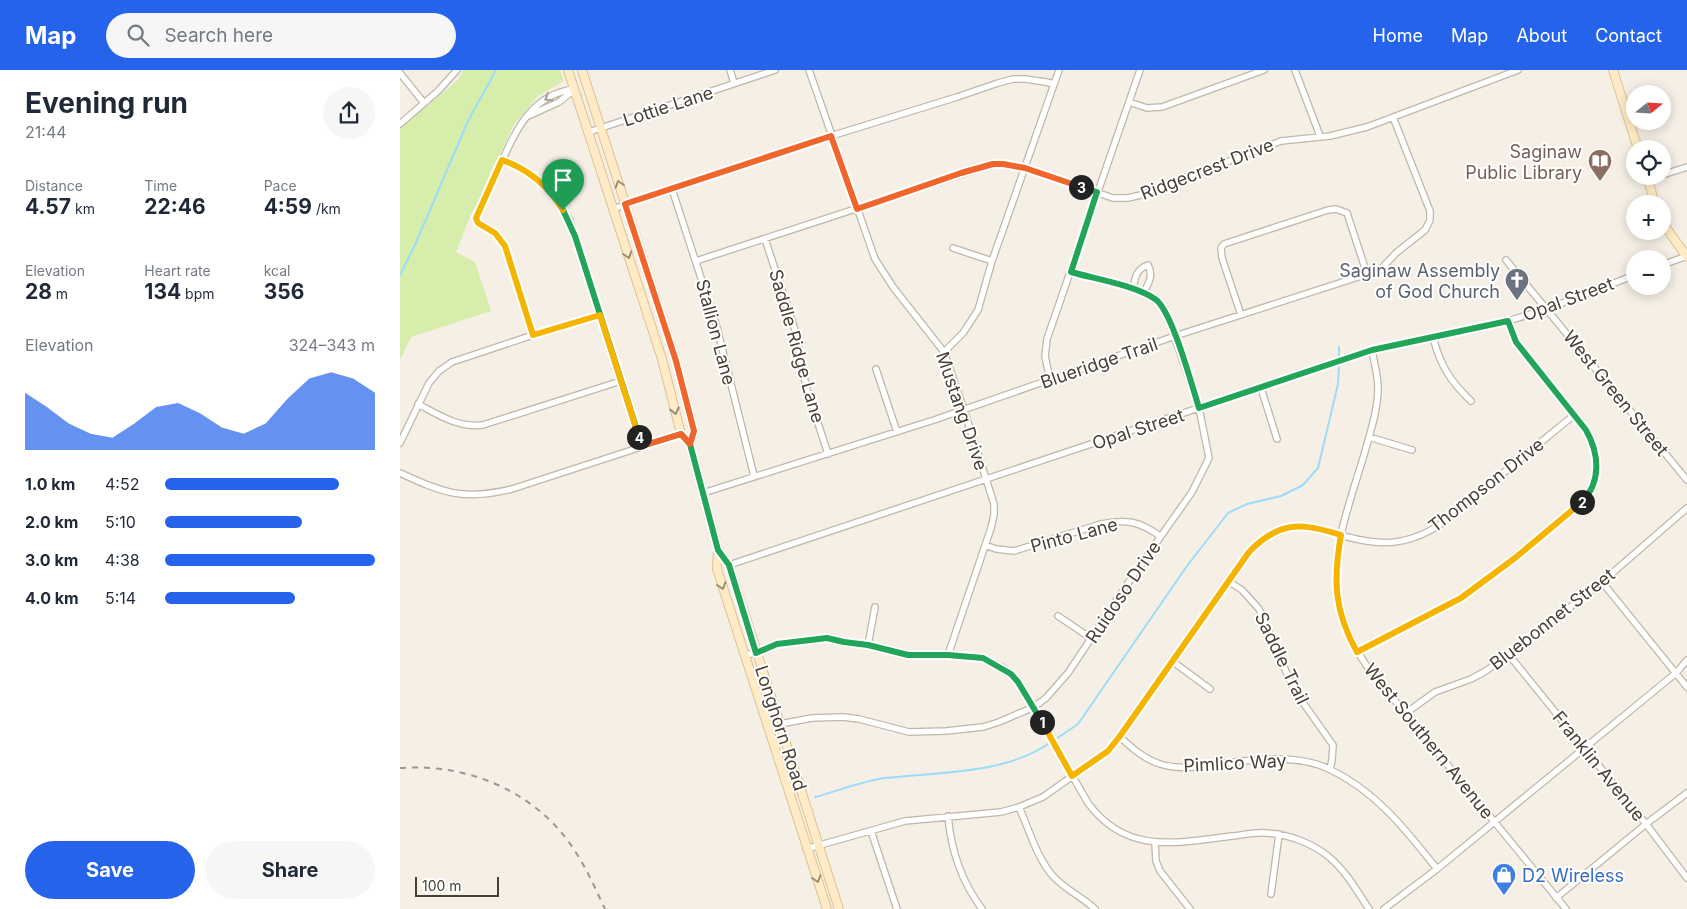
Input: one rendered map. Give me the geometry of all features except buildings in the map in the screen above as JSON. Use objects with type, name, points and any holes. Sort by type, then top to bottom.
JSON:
[{"type":"main road","name":"Longhorn Road","points":[[568,70],[662,359],[681,434],[690,444],[718,550],[717,569],[826,909]]},
{"type":"main road","name":"Longhorn Road","points":[[582,70],[676,361],[694,431],[690,444]]},
{"type":"main road","points":[[1613,70],[1635,140]]},
{"type":"main road","points":[[1671,234],[1687,256]]},
{"type":"main road","name":"Longhorn Road","points":[[718,550],[729,565],[839,909]]},
{"type":"street","points":[[400,124],[457,70]]},
{"type":"street","points":[[730,70],[734,84]]},
{"type":"street","name":"Lottie Lane","points":[[589,132],[775,70]]},
{"type":"street","name":"Mustang Drive","points":[[809,70],[875,259],[883,274],[944,352],[994,504],[994,515],[986,545],[948,655]]},
{"type":"street","points":[[944,352],[963,333],[978,310],[992,261],[1059,70]]},
{"type":"street","points":[[1050,380],[1045,356],[1047,339],[1140,70]]},
{"type":"street","points":[[1129,102],[1147,108],[1162,107],[1264,70]]},
{"type":"street","points":[[1295,70],[1320,136]]},
{"type":"street","name":"Ridgecrest Drive","points":[[696,261],[982,166],[1003,164],[1025,168],[1113,198],[1128,198],[1141,195],[1281,141],[1330,136],[1348,131],[1393,117],[1518,70]]},
{"type":"street","points":[[400,73],[424,103]]},
{"type":"street","points":[[614,208],[831,136],[957,98],[998,83],[1013,79],[1025,79],[1054,84]]},
{"type":"street","points":[[533,335],[505,246],[495,233],[478,223],[476,218],[512,138],[526,117],[549,96],[557,92],[575,89]]},
{"type":"street","points":[[526,117],[559,102],[575,89]]},
{"type":"street","name":"Blueridge Trail","points":[[703,494],[754,476],[964,410],[1175,336],[1380,270],[1396,253],[1425,230],[1430,220],[1430,211],[1393,117]]},
{"type":"street","points":[[502,160],[512,163],[531,174],[550,191],[570,222],[642,446]]},
{"type":"street","points":[[1671,172],[1687,167]]},
{"type":"street","name":"Stallion Lane","points":[[672,189],[716,324],[754,476]]},
{"type":"street","points":[[1241,315],[1222,258],[1221,248],[1224,244],[1328,210],[1336,209],[1347,213],[1368,274]]},
{"type":"street","name":"Saddle Ridge Lane","points":[[765,239],[795,330],[806,386],[828,454]]},
{"type":"street","points":[[954,248],[992,261]]},
{"type":"street","points":[[1671,262],[1687,256]]},
{"type":"street","name":"West Green Street","points":[[1506,260],[1687,480]]},
{"type":"street","points":[[1132,289],[1137,273],[1142,267],[1148,265],[1151,270],[1151,276],[1143,294]]},
{"type":"street","name":"Ruidoso Drive","points":[[768,728],[812,718],[842,717],[859,719],[909,732],[946,731],[983,727],[1034,707],[1046,698],[1068,673],[1160,536],[1192,492],[1209,458],[1199,408],[1165,309],[1154,298],[1132,289],[1071,272]]},
{"type":"street","name":"Opal Street","points":[[729,565],[1372,350],[1508,321],[1626,278]]},
{"type":"street","points":[[400,443],[433,377],[445,366],[533,335],[600,315]]},
{"type":"street","points":[[1357,652],[1473,590],[1515,558],[1586,497],[1595,481],[1596,452],[1586,430],[1516,342],[1508,321]]},
{"type":"street","points":[[1433,337],[1440,361],[1447,373],[1471,401]]},
{"type":"street","name":"West Southern Avenue","points":[[1372,350],[1378,390],[1376,410],[1341,535],[1335,569],[1337,596],[1345,628],[1357,652],[1368,668],[1566,909]]},
{"type":"street","points":[[876,369],[897,432]]},
{"type":"street","points":[[418,404],[451,421],[474,426],[483,425],[621,381]]},
{"type":"street","points":[[1261,388],[1277,439]]},
{"type":"street","name":"Thompson Drive","points":[[806,848],[905,821],[1001,812],[1020,807],[1043,797],[1108,751],[1254,546],[1278,531],[1304,526],[1368,542],[1386,543],[1410,539],[1431,531],[1574,415]]},
{"type":"street","points":[[400,473],[450,493],[486,495],[512,489],[681,434]]},
{"type":"street","points":[[1369,437],[1412,450]]},
{"type":"street","name":"Bluebonnet Street","points":[[1406,713],[1435,692],[1471,679],[1509,655],[1602,582],[1687,508]]},
{"type":"street","name":"Pinto Lane","points":[[986,545],[996,550],[1014,551],[1114,521],[1137,523],[1160,536]]},
{"type":"street","name":"Saddle Trail","points":[[1228,581],[1242,590],[1259,609],[1294,690],[1333,745],[1330,769]]},
{"type":"street","points":[[1602,582],[1687,686]]},
{"type":"street","points":[[868,645],[875,607]]},
{"type":"street","points":[[1058,616],[1092,638]]},
{"type":"street","points":[[745,655],[756,653],[777,644],[827,638],[868,645],[908,655],[948,655],[983,658],[1002,667],[1018,682],[1094,811],[1108,824],[1126,834],[1156,843],[1259,833],[1279,834],[1306,843],[1330,858],[1344,872],[1369,909]]},
{"type":"street","name":"Franklin Avenue","points":[[1509,655],[1646,824],[1687,878]]},
{"type":"street","points":[[1384,909],[1437,869],[1584,747],[1676,674],[1687,660]]},
{"type":"street","points":[[1172,661],[1210,689]]},
{"type":"street","name":"Pimlico Way","points":[[1120,736],[1143,756],[1161,764],[1174,767],[1185,768],[1241,761],[1288,759],[1302,760],[1330,769],[1381,804],[1400,823],[1437,869]]},
{"type":"street","points":[[1556,898],[1687,793]]},
{"type":"street","points":[[1020,807],[1041,859],[1051,874],[1095,909]]},
{"type":"street","points":[[948,816],[954,856],[969,889],[982,909]]},
{"type":"street","points":[[872,831],[897,909]]},
{"type":"street","points":[[1270,894],[1279,834]]},
{"type":"street","points":[[1156,843],[1156,861],[1160,871],[1190,909]]},
{"type":"green space","points":[[463,70],[560,70],[564,81],[538,96],[514,124],[469,219],[456,252],[475,262],[491,311],[411,337],[400,360],[400,129],[459,79]]},
{"type":"waterway","points":[[400,275],[415,245],[468,121],[496,70]]},
{"type":"waterway","points":[[1339,347],[1339,357]]},
{"type":"waterway","points":[[1056,739],[1078,724],[1187,566],[1228,513],[1247,504],[1281,496],[1303,485],[1318,468],[1338,384],[1339,366]]},
{"type":"waterway","points":[[815,797],[876,779],[948,773],[990,767],[1011,762],[1048,744]]},
{"type":"railway","points":[[400,768],[450,770],[474,776],[519,796],[557,828],[573,848],[605,909]]},
{"type":"place","name":"Saginaw Public Library","points":[[1600,182]]},
{"type":"place","name":"Saginaw Assembly of God Church","points":[[1517,301]]},
{"type":"place","name":"D2 Wireless","points":[[1504,896]]},
{"type":"route","points":[[563,210],[550,191],[531,174],[512,163],[502,160],[476,218],[478,223],[495,233],[505,246],[533,335],[600,315],[642,446],[681,434],[690,444],[694,431],[676,361],[625,204],[831,136],[857,209],[982,166],[993,164],[1025,168],[1097,192],[1071,272],[1132,289],[1154,298],[1160,303],[1170,321],[1199,408],[1372,350],[1508,321],[1516,342],[1591,437],[1597,461],[1595,481],[1586,497],[1576,508],[1478,586],[1461,598],[1386,635],[1357,652],[1345,628],[1337,596],[1335,569],[1341,535],[1313,527],[1295,526],[1278,531],[1260,541],[1249,552],[1228,581],[1108,751],[1072,776],[1018,682],[1002,667],[983,658],[948,655],[908,655],[868,645],[827,638],[777,644],[756,653],[729,565],[718,550],[690,444],[681,434],[642,446],[592,286],[570,222],[563,210]]}]
